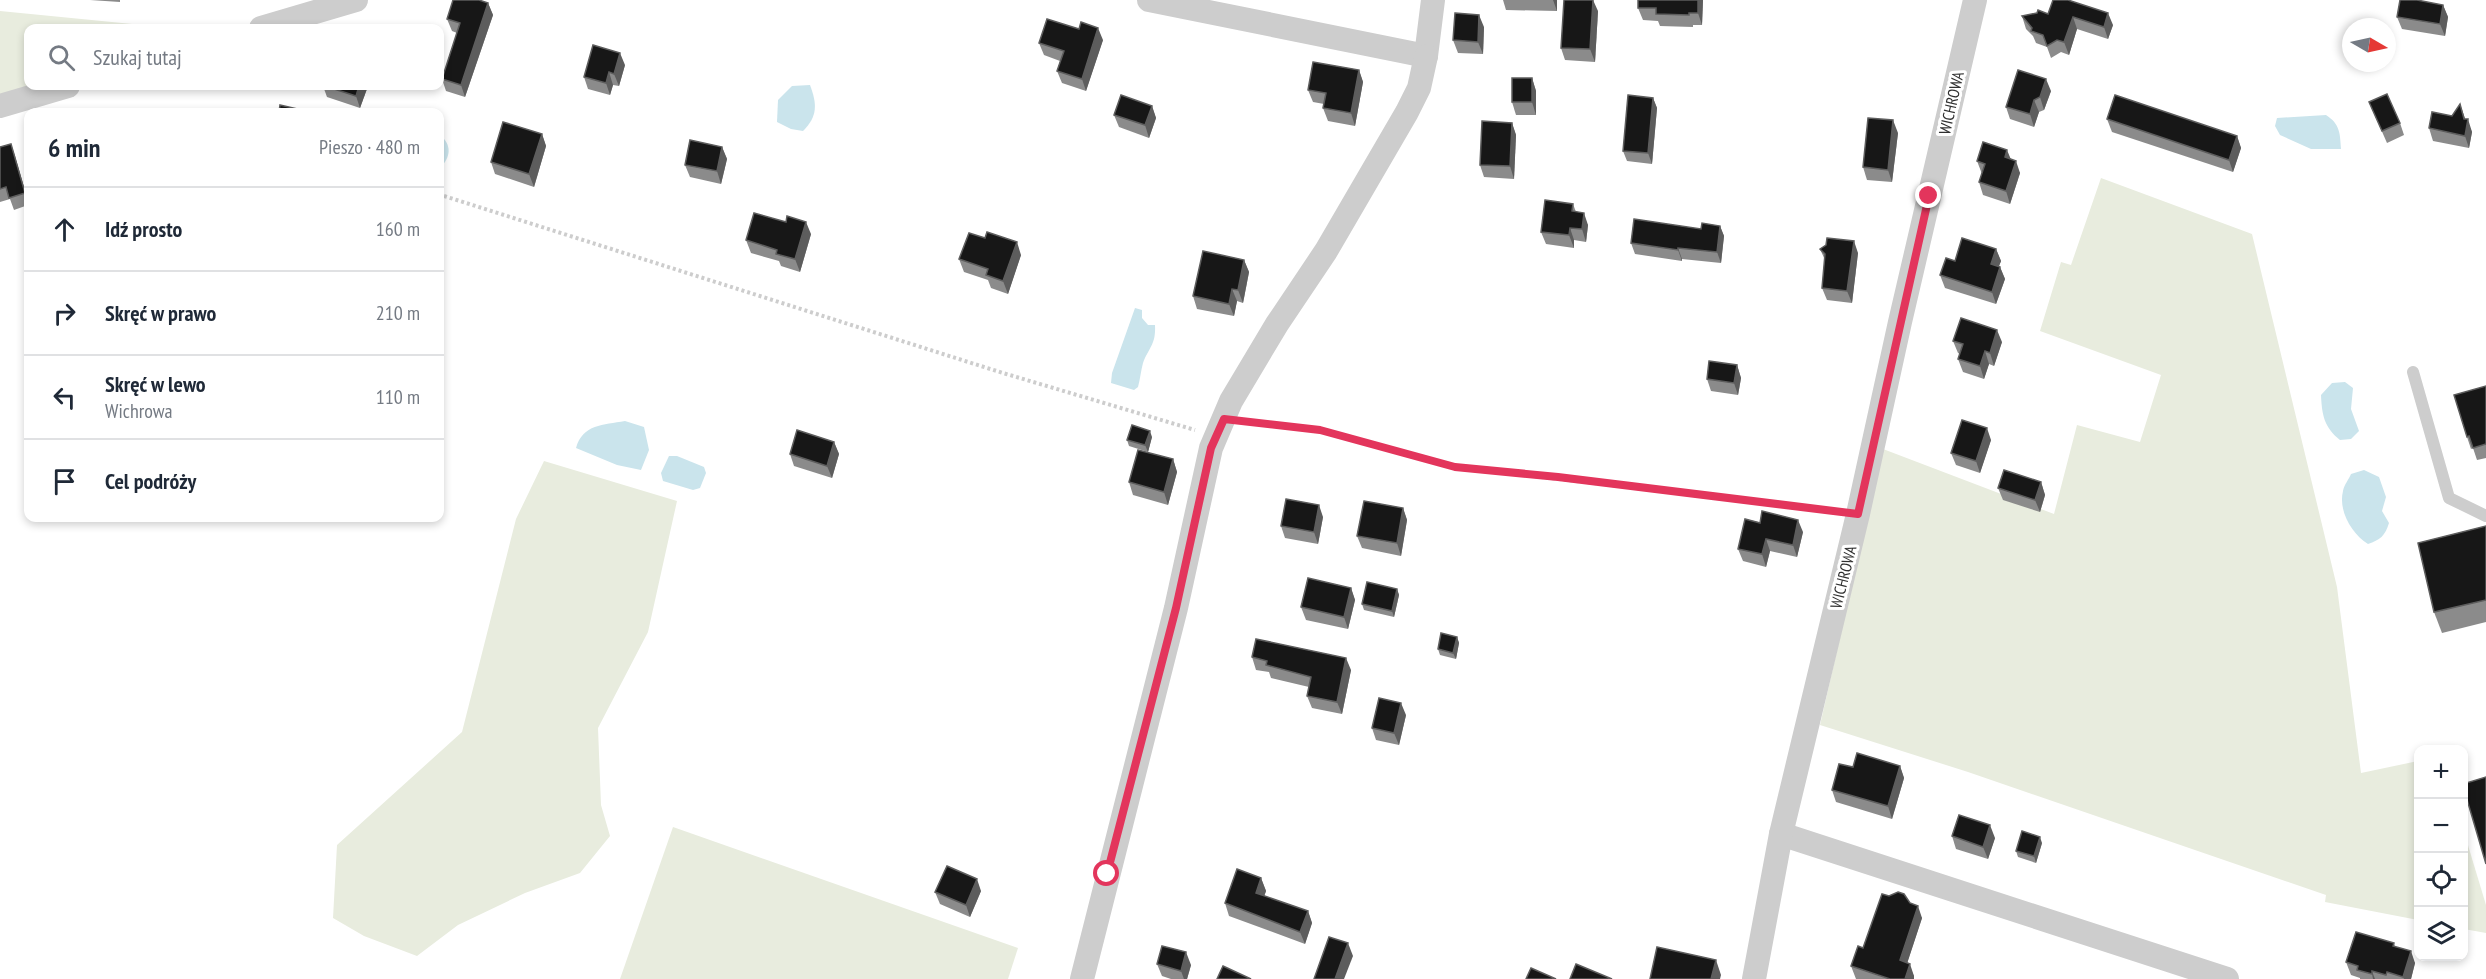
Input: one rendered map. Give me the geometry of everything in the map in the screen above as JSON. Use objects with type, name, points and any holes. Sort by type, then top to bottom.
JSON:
[{"type":"street","points":[[275,24],[356,0]]},
{"type":"street","points":[[1149,0],[1426,56]]},
{"type":"street","points":[[1082,979],[1176,608],[1198,501],[1220,427],[1231,401],[1253,363],[1326,251],[1375,170],[1419,88],[1426,56],[1433,0]]},
{"type":"street","name":"WICHROWA","points":[[1754,979],[1781,834],[1858,514],[1975,0]]},
{"type":"street","points":[[0,106],[54,90]]},
{"type":"street","points":[[1781,834],[2228,979]]},
{"type":"lane","points":[[2413,372],[2449,498],[2486,516]]},
{"type":"path","points":[[444,196],[1003,374],[1220,427],[1320,430],[1455,467],[1558,477],[1858,514]]},
{"type":"shaded area","points":[[0,11],[132,24],[24,24],[24,87],[0,95]]},
{"type":"shaded area","points":[[2101,178],[2252,234],[2337,587],[2361,773],[2414,762],[2414,919],[2325,902],[2326,895],[1968,772],[1820,725],[1883,449],[2054,514],[2077,425],[2140,442],[2161,375],[2040,331],[2061,262],[2071,265]]},
{"type":"shaded area","points":[[544,461],[677,501],[648,632],[598,728],[601,805],[610,836],[580,873],[525,893],[458,925],[417,956],[364,936],[333,918],[337,845],[462,732],[516,519]]},
{"type":"shaded area","points":[[673,827],[1018,948],[1008,979],[620,979]]},
{"type":"shaded area","points":[[2468,845],[2486,905],[2486,933],[2468,930]]},
{"type":"water","points":[[810,85],[815,110],[803,131],[791,129],[777,122],[778,100],[792,86]]},
{"type":"water","points":[[2326,115],[2338,129],[2341,149],[2311,149],[2280,135],[2275,126],[2277,118]]},
{"type":"water","points":[[444,139],[449,151],[444,163]]},
{"type":"water","points":[[1135,308],[1142,310],[1142,318],[1148,325],[1155,325],[1155,332],[1143,363],[1138,387],[1134,390],[1111,383],[1112,373]]},
{"type":"water","points":[[2345,382],[2353,388],[2351,409],[2359,431],[2351,439],[2340,440],[2330,430],[2325,420],[2321,395],[2332,383]]},
{"type":"water","points":[[625,421],[644,427],[649,450],[641,470],[617,465],[576,448],[579,440],[589,430]]},
{"type":"water","points":[[669,456],[677,456],[704,467],[706,473],[700,488],[693,490],[663,481],[661,473]]},
{"type":"water","points":[[2364,470],[2379,477],[2386,497],[2382,511],[2389,523],[2382,537],[2368,544],[2352,528],[2344,514],[2342,499],[2351,474]]},
{"type":"building","points":[[453,0],[479,0],[488,3],[461,85],[444,80],[444,73],[460,23],[447,19]]},
{"type":"building","points":[[1564,0],[1593,0],[1590,49],[1561,48]]},
{"type":"building","points":[[1638,0],[1698,0],[1698,13],[1656,14],[1656,8],[1638,8]]},
{"type":"building","points":[[2053,0],[2068,0],[2108,13],[2104,27],[2073,17],[2064,42],[2057,40],[2047,46],[2043,35],[2031,31],[2032,28],[2022,16],[2037,13],[2038,10],[2048,14]]},
{"type":"building","points":[[2400,0],[2417,0],[2443,5],[2440,24],[2397,17]]},
{"type":"building","points":[[1455,13],[1479,15],[1478,42],[1453,40]]},
{"type":"building","points":[[1047,19],[1079,29],[1081,22],[1098,28],[1082,79],[1057,71],[1064,51],[1039,43]]},
{"type":"building","points":[[593,45],[620,53],[614,74],[609,72],[606,83],[584,77]]},
{"type":"building","points":[[1313,62],[1359,70],[1351,113],[1323,108],[1326,93],[1308,90]]},
{"type":"building","points":[[2018,70],[2046,79],[2040,97],[2034,100],[2030,114],[2006,107]]},
{"type":"building","points":[[1512,78],[1532,78],[1532,102],[1512,102]]},
{"type":"building","points":[[337,90],[358,90],[356,96]]},
{"type":"building","points":[[2387,94],[2400,123],[2382,131],[2369,102]]},
{"type":"building","points":[[1121,95],[1152,106],[1145,125],[1114,115]]},
{"type":"building","points":[[1628,95],[1653,98],[1648,153],[1623,151]]},
{"type":"building","points":[[2115,95],[2237,136],[2229,160],[2107,119]]},
{"type":"building","points":[[2460,104],[2464,119],[2468,119],[2465,136],[2429,128],[2432,112],[2452,116]]},
{"type":"building","points":[[1868,118],[1893,120],[1888,170],[1863,167]]},
{"type":"building","points":[[1482,121],[1512,123],[1510,166],[1480,165]]},
{"type":"building","points":[[503,122],[542,134],[529,174],[491,162]]},
{"type":"building","points":[[690,140],[722,147],[717,171],[685,165]]},
{"type":"building","points":[[1983,142],[2007,150],[2005,157],[2016,161],[2006,191],[1979,182],[1985,164],[1977,161]]},
{"type":"building","points":[[11,144],[24,193],[9,198],[6,187],[0,189],[0,147]]},
{"type":"building","points":[[1545,200],[1573,204],[1572,211],[1584,213],[1582,229],[1570,228],[1569,235],[1541,232]]},
{"type":"building","points":[[754,213],[786,222],[787,216],[806,222],[795,259],[776,254],[777,250],[746,240]]},
{"type":"building","points":[[1634,219],[1701,229],[1702,223],[1720,226],[1717,252],[1678,248],[1678,250],[1631,243]]},
{"type":"building","points":[[987,232],[1017,242],[1003,281],[986,275],[988,269],[959,259],[969,233],[985,238]]},
{"type":"building","points":[[1827,238],[1854,241],[1847,291],[1822,288],[1825,254],[1820,249],[1826,245]]},
{"type":"building","points":[[1962,238],[1996,249],[1991,264],[2000,267],[1992,292],[1940,275],[1946,258],[1955,261]]},
{"type":"building","points":[[1203,251],[1244,260],[1238,290],[1232,289],[1229,304],[1193,296]]},
{"type":"building","points":[[1961,318],[1997,330],[1990,353],[1985,351],[1980,366],[1958,359],[1963,344],[1953,341]]},
{"type":"building","points":[[1709,361],[1737,365],[1734,383],[1707,379]]},
{"type":"building","points":[[2486,386],[2486,444],[2473,448],[2469,436],[2467,437],[2454,395]]},
{"type":"building","points":[[1962,420],[1987,428],[1976,461],[1951,453]]},
{"type":"building","points":[[1132,425],[1150,431],[1145,445],[1127,440]]},
{"type":"building","points":[[797,430],[834,442],[827,466],[790,454]]},
{"type":"building","points":[[1138,450],[1173,459],[1164,492],[1129,482]]},
{"type":"building","points":[[2004,470],[2041,482],[2035,500],[1998,488]]},
{"type":"building","points":[[1286,499],[1319,505],[1314,532],[1281,526]]},
{"type":"building","points":[[1364,501],[1403,508],[1397,543],[1357,536]]},
{"type":"building","points":[[1762,511],[1798,520],[1793,545],[1766,539],[1762,554],[1738,549],[1745,519],[1760,523]]},
{"type":"building","points":[[2486,526],[2486,600],[2434,612],[2418,543]]},
{"type":"building","points":[[1308,578],[1351,588],[1344,617],[1301,607]]},
{"type":"building","points":[[1367,582],[1397,589],[1392,611],[1362,604]]},
{"type":"building","points":[[1441,633],[1457,637],[1453,653],[1438,649]]},
{"type":"building","points":[[1256,639],[1346,658],[1337,702],[1307,696],[1311,677],[1266,665],[1267,661],[1252,657]]},
{"type":"building","points":[[1379,698],[1401,703],[1394,733],[1372,728]]},
{"type":"building","points":[[1857,753],[1900,766],[1888,806],[1832,790],[1839,764],[1853,767]]},
{"type":"building","points":[[2486,777],[2486,864],[2468,803],[2468,782]]},
{"type":"building","points":[[1959,815],[1990,825],[1983,847],[1952,836]]},
{"type":"building","points":[[2022,831],[2040,837],[2034,856],[2016,851]]},
{"type":"building","points":[[947,866],[977,879],[966,905],[935,892]]},
{"type":"building","points":[[1237,869],[1261,878],[1256,893],[1308,911],[1300,932],[1225,903]]},
{"type":"building","points":[[1898,892],[1904,894],[1910,903],[1918,906],[1900,960],[1910,964],[1905,979],[1890,979],[1851,966],[1858,946],[1863,948],[1882,894],[1889,896]]},
{"type":"building","points":[[2356,932],[2394,943],[2393,946],[2411,951],[2403,977],[2387,972],[2386,975],[2372,971],[2372,974],[2357,970],[2358,966],[2346,962]]},
{"type":"building","points":[[1329,937],[1348,943],[1335,979],[1314,979]]},
{"type":"building","points":[[1162,946],[1186,952],[1181,971],[1157,964]]},
{"type":"building","points":[[1657,947],[1716,960],[1711,979],[1650,979]]},
{"type":"building","points":[[1576,964],[1612,979],[1570,979]]},
{"type":"building","points":[[1223,966],[1251,979],[1217,979]]},
{"type":"building","points":[[1531,968],[1556,979],[1526,979]]},
{"type":"route","points":[[1107,874],[1176,608],[1211,448],[1224,419],[1320,430],[1455,467],[1558,477],[1858,514],[1929,196]]}]
